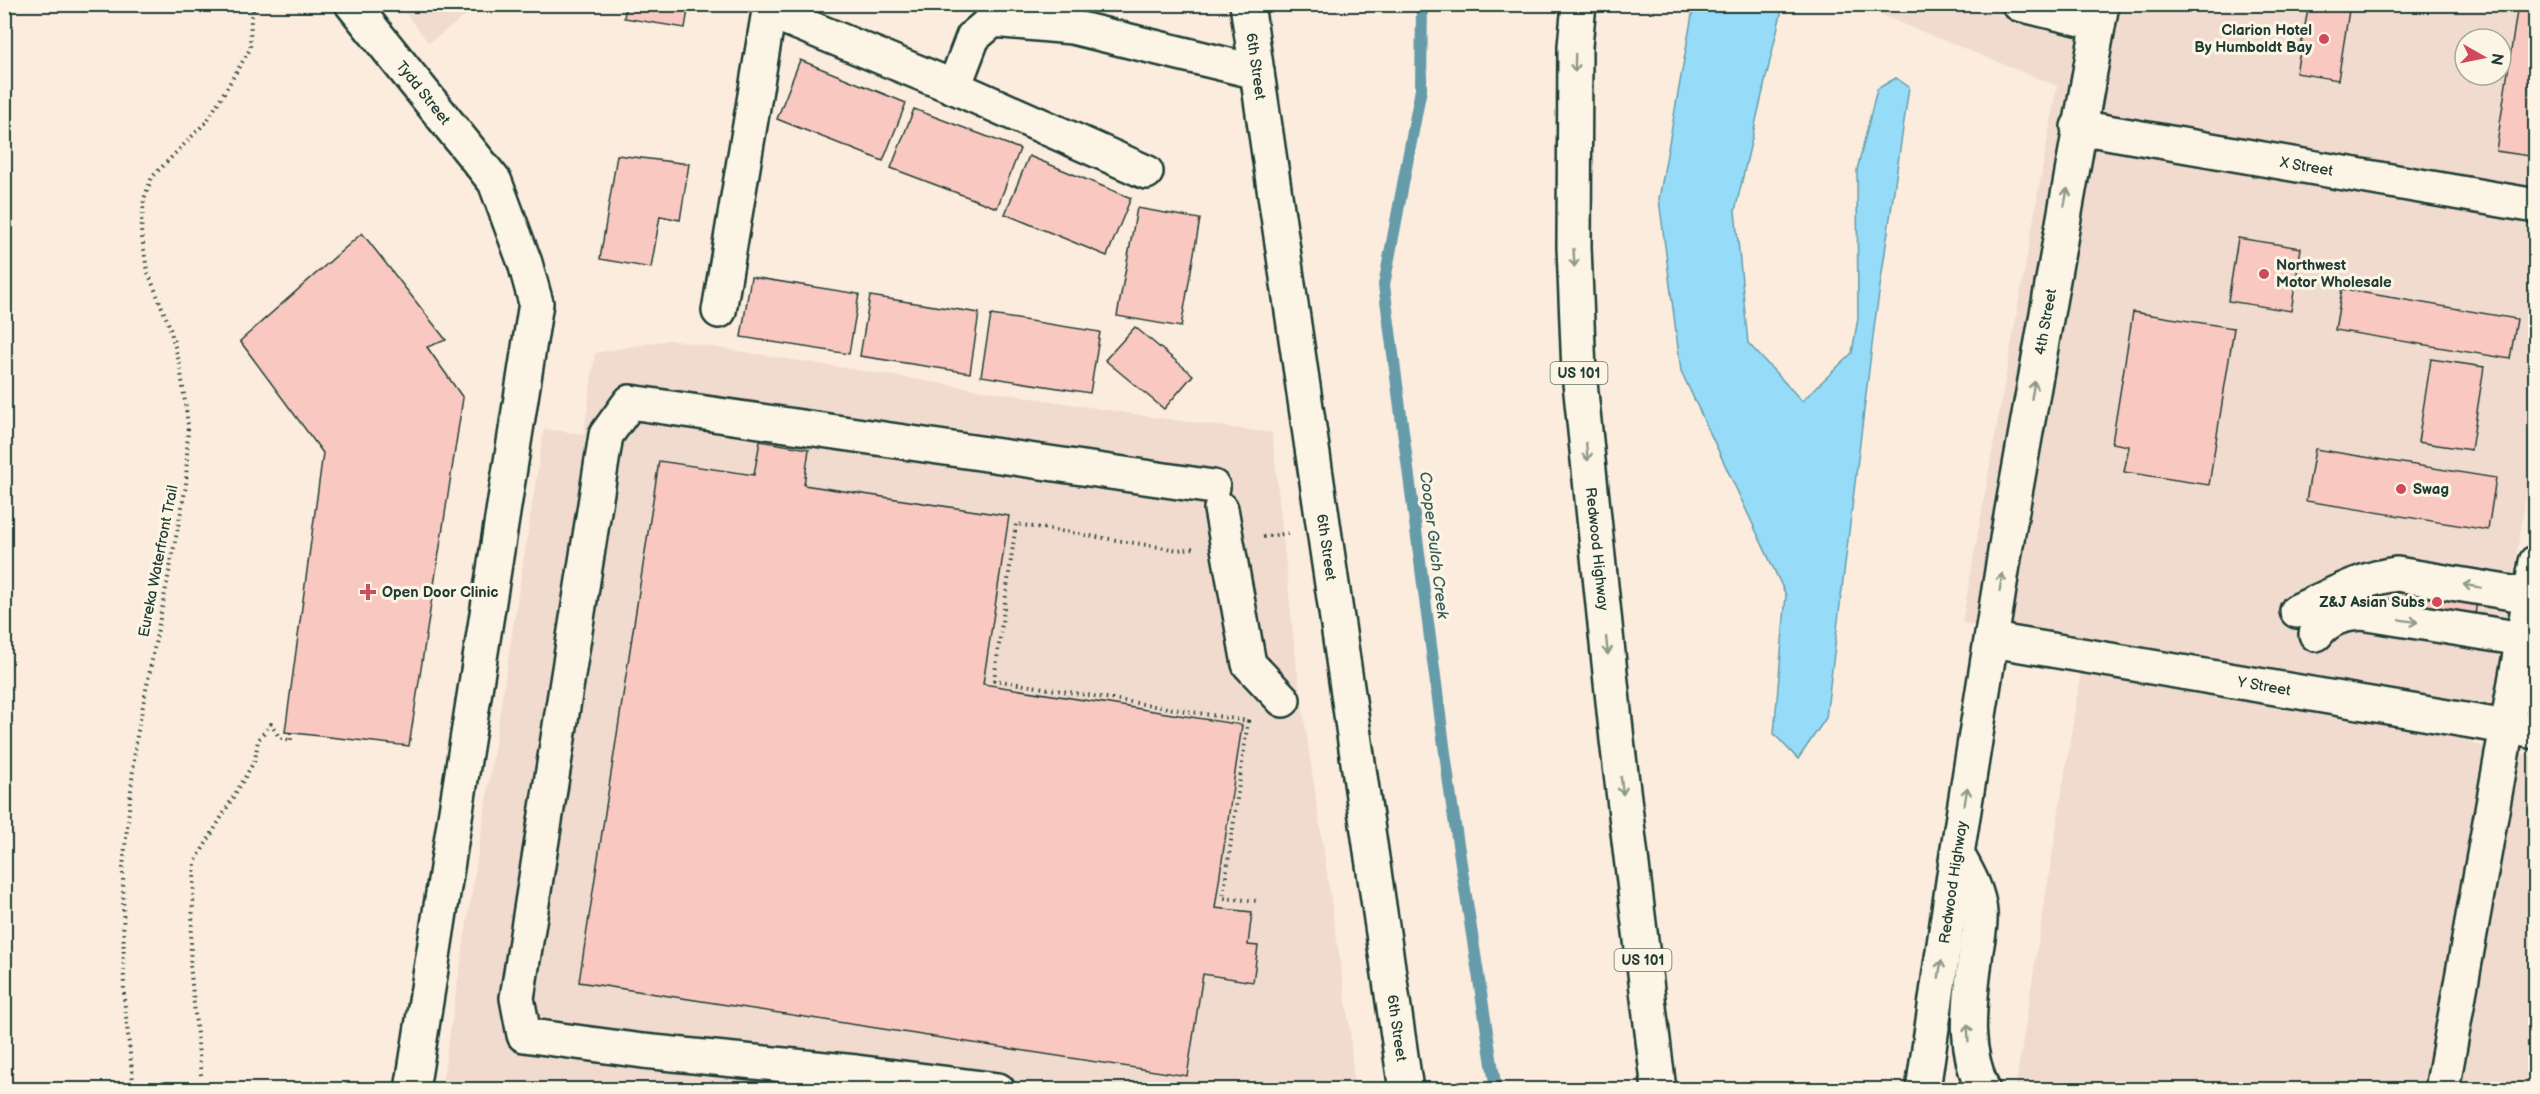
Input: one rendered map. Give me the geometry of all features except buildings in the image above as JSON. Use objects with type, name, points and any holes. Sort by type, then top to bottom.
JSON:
[{"type":"main road","name":"Tydd Street","points":[[352,4],[495,182],[525,263],[536,303],[412,1089]]},
{"type":"main road","name":"6th Street","points":[[1247,4],[1406,1089]]},
{"type":"main road","name":"Redwood Highway","points":[[1579,4],[1575,46],[1574,247],[1579,373],[1628,831],[1659,1089]]},
{"type":"main road","points":[[2019,4],[2100,14]]},
{"type":"main road","points":[[719,311],[769,11],[954,87],[1146,172]]},
{"type":"main road","name":"4th Street","points":[[1992,640],[2008,533],[2100,14]]},
{"type":"main road","points":[[954,87],[973,37],[993,20],[1071,27],[1257,72]]},
{"type":"main road","name":"X Street","points":[[2078,128],[2535,206]]},
{"type":"main road","points":[[998,1089],[643,1051],[524,1035],[517,998],[606,435],[630,402],[1217,498],[1228,543],[1249,664],[1283,700]]},
{"type":"main road","points":[[2442,1089],[2480,866],[2521,729],[2522,639],[2535,562]]},
{"type":"main road","points":[[2522,639],[2362,613],[2347,614],[2323,624],[2306,622],[2365,582],[2397,574],[2530,596]]},
{"type":"main road","name":"Redwood Highway","points":[[1923,1089],[1957,854],[1992,640]]},
{"type":"main road","name":"Y Street","points":[[1992,640],[2521,729]]},
{"type":"main road","points":[[1628,831],[1646,1067],[1642,1089]]},
{"type":"main road","points":[[1957,854],[1973,884],[1980,913],[1968,1020],[1969,1043],[1975,1070],[1983,1089]]},
{"type":"path","name":"Eureka Waterfront Trail","points":[[134,1089],[124,998],[123,867],[136,741],[186,486],[188,425],[180,365],[169,325],[147,270],[141,231],[144,199],[152,177],[207,121],[250,49],[251,17],[255,4]]},
{"type":"path","points":[[1248,722],[994,680],[1016,524],[1178,550],[1294,532]]},
{"type":"path","points":[[1256,671],[1222,898],[1257,901]]},
{"type":"path","points":[[201,1075],[190,964],[195,862],[255,760],[258,740],[271,724],[279,738],[291,741],[291,733]]},
{"type":"shaded area","points":[[399,5],[479,5],[429,43]]},
{"type":"shaded area","points":[[1856,5],[2535,5],[2535,441],[2492,709],[1962,623],[2057,86]]},
{"type":"shaded area","points":[[669,340],[1152,417],[1272,433],[1297,670],[1350,1029],[1354,1089],[441,1090],[544,429],[584,434],[595,353]]},
{"type":"shaded area","points":[[2082,665],[2463,730],[2473,744],[2535,756],[2535,1089],[2015,1090]]},
{"type":"water","points":[[1694,4],[1783,5],[1735,211],[1748,343],[1802,401],[1852,353],[1858,318],[1857,170],[1877,89],[1896,78],[1909,87],[1875,321],[1826,718],[1798,759],[1774,734],[1786,595],[1681,371],[1659,199]]},
{"type":"waterway","name":"Cooper Gulch Creek","points":[[1422,4],[1421,89],[1384,285],[1451,799],[1496,1090]]},
{"type":"place","name":"Clarion Hotel By Humboldt Bay","points":[[2324,39]]},
{"type":"place","name":"Northwest Motor Wholesale","points":[[2264,274]]},
{"type":"place","name":"Swag","points":[[2401,489]]},
{"type":"place","name":"Open Door Clinic","points":[[368,592]]},
{"type":"place","name":"Z&J Asian Subs","points":[[2437,602]]}]
